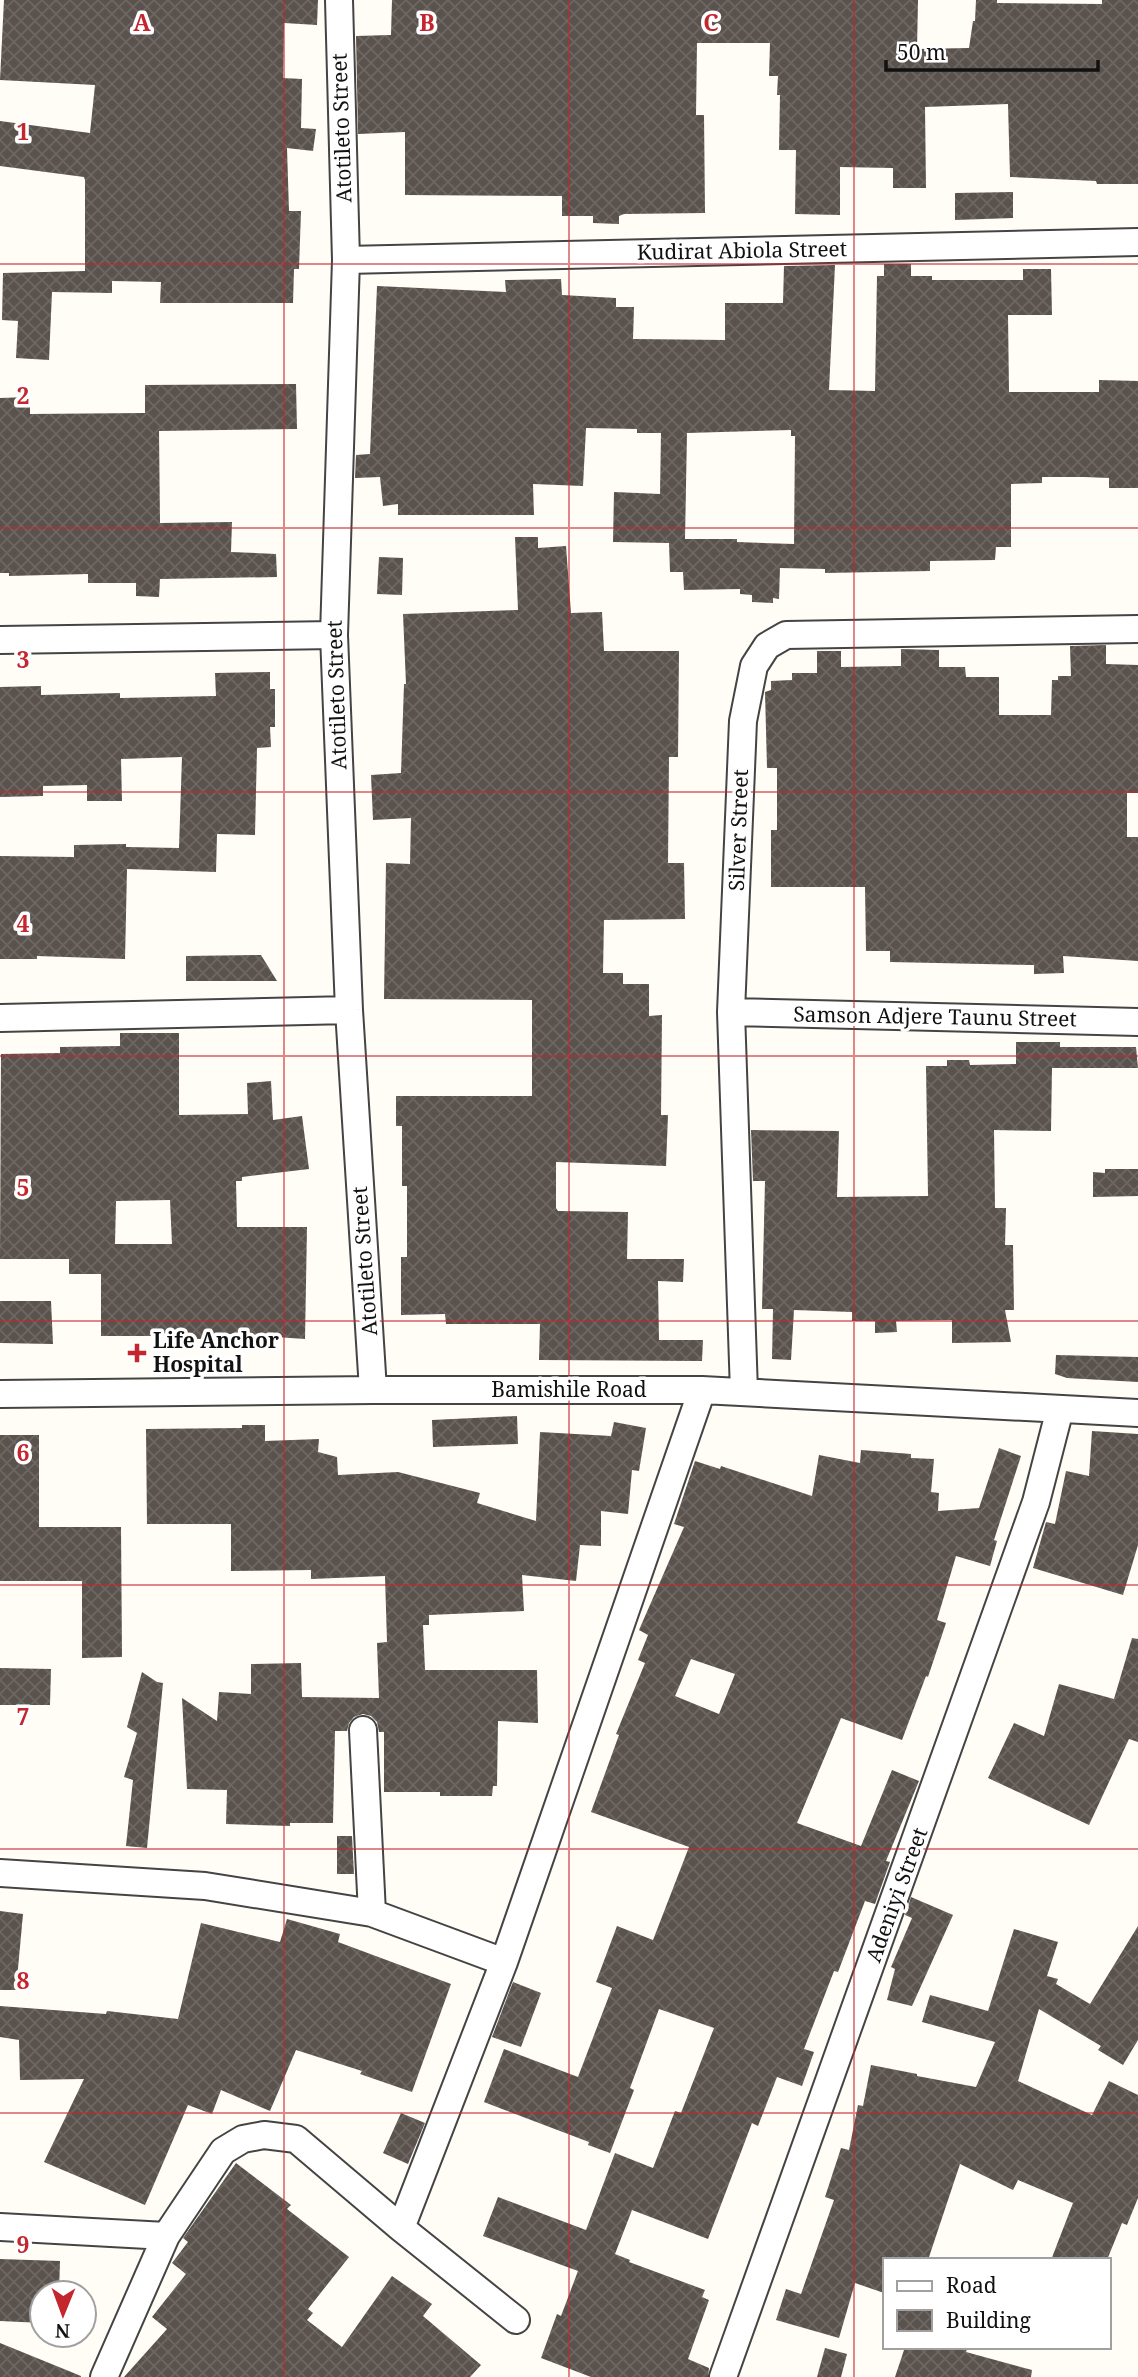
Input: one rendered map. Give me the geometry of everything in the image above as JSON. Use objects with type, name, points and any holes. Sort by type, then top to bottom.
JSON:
[{"type":"street","name":"Atotileto Street","points":[[339,0],[346,260],[334,635],[349,1010],[373,1390]]},
{"type":"street","name":"Kudirat Abiola Street","points":[[346,260],[1138,242]]},
{"type":"street","name":"Silver Street","points":[[744,1392],[732,1012],[743,721],[754,666],[767,646],[786,635],[1138,629]]},
{"type":"street","points":[[0,640],[334,635]]},
{"type":"street","points":[[0,1018],[349,1010]]},
{"type":"street","name":"Samson Adjere Taunu Street","points":[[732,1012],[1138,1022]]},
{"type":"street","points":[[401,2228],[504,1962],[702,1390]]},
{"type":"street","name":"Bamishile Road","points":[[0,1394],[702,1390],[1138,1413]]},
{"type":"street","name":"Adeniyi Street","points":[[723,2377],[1036,1502],[1060,1409]]},
{"type":"street","points":[[363,1730],[372,1913]]},
{"type":"street","points":[[0,1873],[205,1886],[372,1913],[504,1962]]},
{"type":"street","points":[[104,2377],[166,2236],[223,2151],[243,2138],[264,2135],[296,2139],[516,2320]]},
{"type":"street","points":[[0,2227],[166,2236]]},
{"type":"building","points":[[4,0],[318,0],[317,25],[284,23],[283,78],[302,79],[301,128],[316,129],[313,151],[287,148],[289,211],[301,211],[299,269],[294,269],[293,303],[160,303],[161,282],[112,281],[112,293],[52,292],[49,360],[16,358],[18,321],[2,320],[3,273],[85,271],[85,180],[84,177],[0,166],[0,121],[90,133],[95,85],[0,80]]},
{"type":"building","points":[[392,0],[918,0],[917,49],[969,48],[976,0],[997,0],[997,3],[1102,4],[1102,0],[1138,0],[1138,184],[1097,184],[1096,181],[1010,177],[1008,104],[925,107],[926,188],[893,188],[893,168],[840,167],[840,215],[795,214],[796,150],[779,150],[780,95],[777,95],[778,76],[769,76],[770,43],[697,43],[696,115],[704,115],[705,213],[624,214],[619,216],[619,224],[593,223],[593,216],[562,216],[562,196],[405,195],[405,132],[358,134],[356,36],[391,35]]},
{"type":"building","points":[[1013,192],[1013,218],[955,220],[955,193]]},
{"type":"building","points":[[884,264],[911,264],[911,276],[932,276],[932,280],[1023,280],[1023,269],[1051,269],[1052,315],[1008,315],[1009,392],[1099,392],[1099,380],[1138,381],[1138,488],[1109,488],[1109,478],[1084,477],[1042,477],[1042,483],[1011,484],[1011,547],[996,547],[995,560],[930,561],[930,571],[825,573],[825,569],[780,568],[779,599],[773,598],[773,603],[752,602],[752,595],[740,594],[740,589],[684,590],[683,572],[670,572],[669,543],[613,542],[614,492],[660,494],[661,433],[637,433],[637,429],[586,428],[583,486],[533,484],[534,515],[398,515],[398,504],[383,506],[380,477],[355,478],[356,455],[370,454],[377,286],[506,292],[505,280],[561,279],[562,295],[616,298],[616,307],[634,307],[633,339],[725,340],[725,303],[783,303],[784,266],[835,265],[829,390],[875,391],[877,276],[884,276]],"holes":[[[791,430],[791,436],[795,436],[794,544],[737,542],[737,539],[685,539],[687,433]]]},
{"type":"building","points":[[296,384],[297,429],[159,431],[160,523],[232,522],[231,552],[276,554],[277,577],[160,579],[159,597],[136,596],[136,583],[88,583],[88,574],[9,576],[9,573],[0,573],[0,398],[30,397],[30,414],[145,413],[145,385]]},
{"type":"building","points":[[515,537],[538,537],[538,548],[566,546],[571,613],[602,612],[604,651],[679,651],[678,757],[669,757],[668,863],[684,863],[685,919],[604,920],[603,973],[623,973],[623,984],[649,984],[649,1016],[662,1015],[661,1115],[668,1115],[666,1166],[556,1162],[556,1208],[558,1211],[628,1212],[627,1259],[684,1259],[683,1282],[658,1281],[659,1340],[703,1340],[702,1361],[539,1360],[540,1324],[446,1324],[445,1314],[401,1315],[401,1257],[407,1257],[407,1186],[402,1186],[402,1126],[396,1126],[396,1096],[532,1096],[532,1000],[384,999],[386,863],[410,864],[411,818],[373,820],[371,775],[401,773],[406,684],[403,614],[518,610]]},
{"type":"building","points":[[379,557],[403,558],[402,595],[377,594]]},
{"type":"building","points":[[1106,645],[1106,664],[1138,665],[1138,793],[1127,793],[1127,837],[1138,837],[1138,961],[1063,956],[1064,973],[1034,974],[1034,965],[890,962],[890,951],[866,951],[865,887],[771,887],[771,830],[777,830],[777,768],[767,768],[765,692],[771,690],[771,681],[792,680],[792,673],[817,673],[817,651],[841,651],[841,667],[901,666],[901,649],[939,650],[939,667],[965,667],[966,677],[999,677],[999,715],[1051,715],[1052,680],[1058,680],[1058,676],[1071,676],[1070,646]]},
{"type":"building","points":[[270,672],[270,689],[275,689],[275,727],[270,727],[271,747],[257,748],[255,835],[217,834],[216,872],[127,869],[125,959],[37,956],[37,959],[0,959],[0,856],[74,857],[74,845],[126,844],[126,847],[179,848],[182,757],[121,759],[122,801],[87,801],[87,785],[43,786],[43,796],[0,797],[0,687],[41,686],[41,695],[120,693],[120,698],[216,696],[215,673]]},
{"type":"building","points":[[261,955],[277,981],[186,981],[186,956]]},
{"type":"building","points":[[120,1033],[179,1033],[179,1115],[248,1114],[247,1083],[271,1081],[273,1120],[302,1116],[309,1169],[242,1177],[242,1181],[236,1181],[237,1227],[307,1227],[305,1339],[215,1333],[215,1339],[186,1339],[186,1336],[101,1336],[101,1274],[69,1274],[69,1259],[0,1259],[1,1054],[60,1053],[60,1047],[120,1046]],"holes":[[[170,1200],[172,1244],[115,1244],[116,1201]]]},
{"type":"building","points":[[1016,1042],[1060,1042],[1060,1047],[1136,1047],[1138,1068],[1052,1068],[1051,1131],[994,1130],[995,1208],[1006,1208],[1005,1245],[1013,1245],[1014,1310],[1005,1310],[1011,1342],[952,1343],[952,1320],[896,1321],[897,1332],[875,1333],[875,1321],[852,1321],[852,1312],[794,1310],[791,1360],[772,1359],[773,1309],[762,1309],[765,1181],[753,1181],[751,1130],[839,1131],[837,1197],[928,1196],[926,1066],[947,1066],[947,1060],[969,1060],[970,1065],[1016,1064]]},
{"type":"building","points":[[1105,1169],[1138,1169],[1138,1196],[1093,1197],[1093,1172],[1105,1173]]},
{"type":"building","points":[[0,1301],[51,1301],[53,1344],[0,1343]]},
{"type":"building","points":[[1056,1355],[1138,1357],[1138,1382],[1067,1378],[1055,1374]]},
{"type":"building","points":[[517,1416],[518,1444],[433,1447],[432,1420]]},
{"type":"building","points":[[614,1422],[646,1428],[639,1471],[632,1470],[628,1514],[601,1511],[601,1546],[580,1545],[576,1581],[522,1575],[524,1611],[429,1615],[429,1625],[423,1625],[425,1670],[537,1670],[538,1723],[498,1721],[497,1786],[493,1786],[492,1796],[384,1792],[384,1732],[379,1732],[377,1722],[371,1716],[363,1714],[354,1717],[347,1731],[335,1731],[333,1823],[290,1823],[290,1826],[226,1824],[227,1790],[187,1789],[182,1698],[217,1721],[219,1692],[251,1694],[251,1664],[301,1663],[302,1697],[379,1698],[377,1643],[387,1642],[385,1576],[311,1579],[311,1570],[231,1571],[231,1524],[147,1524],[146,1429],[242,1428],[242,1425],[265,1425],[265,1441],[319,1439],[318,1452],[337,1457],[338,1475],[398,1472],[480,1493],[477,1503],[536,1521],[540,1432],[611,1436]]},
{"type":"building","points":[[1092,1431],[1138,1434],[1138,1545],[1123,1595],[1033,1568],[1046,1522],[1055,1524],[1066,1471],[1089,1476]]},
{"type":"building","points":[[0,1435],[39,1435],[39,1527],[121,1527],[122,1657],[82,1658],[82,1581],[0,1581]]},
{"type":"building","points":[[999,1448],[1021,1456],[994,1540],[997,1541],[990,1566],[956,1556],[937,1620],[946,1623],[928,1677],[926,1676],[902,1740],[841,1718],[797,1823],[861,1846],[892,1770],[919,1781],[886,1861],[890,1862],[875,1904],[865,1901],[804,2049],[814,2052],[802,2086],[777,2077],[758,2126],[752,2123],[708,2239],[632,2210],[615,2254],[630,2260],[629,2262],[705,2290],[702,2297],[709,2300],[688,2359],[709,2368],[708,2377],[591,2377],[541,2358],[557,2314],[561,2316],[578,2271],[483,2236],[498,2197],[586,2230],[615,2153],[653,2168],[675,2111],[681,2113],[714,2028],[659,2009],[630,2088],[634,2090],[610,2153],[588,2145],[589,2142],[484,2102],[504,2049],[578,2077],[612,1988],[596,1982],[617,1926],[653,1940],[689,1847],[591,1812],[619,1735],[616,1734],[645,1663],[638,1660],[648,1635],[639,1630],[684,1527],[674,1524],[695,1461],[720,1469],[721,1466],[812,1496],[819,1455],[860,1463],[861,1450],[911,1454],[911,1458],[934,1459],[931,1492],[939,1493],[938,1511],[979,1508]],"holes":[[[691,1659],[735,1674],[719,1714],[675,1696]]]},
{"type":"building","points":[[1132,1638],[1138,1639],[1138,1742],[1129,1739],[1089,1825],[988,1778],[1014,1723],[1044,1736],[1059,1684],[1114,1699]]},
{"type":"building","points":[[0,1668],[51,1669],[50,1705],[0,1705]]},
{"type":"building","points":[[142,1672],[163,1683],[147,1848],[126,1846],[133,1780],[124,1777],[137,1733],[127,1727]]},
{"type":"building","points":[[337,1836],[352,1836],[354,1874],[337,1874]]},
{"type":"building","points":[[911,1897],[953,1915],[912,2006],[887,2000],[895,1969],[891,1967],[912,1918],[905,1915]]},
{"type":"building","points":[[0,1911],[23,1914],[16,1990],[0,1990]]},
{"type":"building","points":[[287,1919],[340,1934],[338,1942],[451,1984],[412,2092],[360,2074],[362,2071],[296,2050],[270,2111],[221,2090],[212,2114],[188,2105],[145,2205],[44,2162],[84,2079],[20,2080],[19,2040],[0,2037],[0,2006],[106,2014],[107,2011],[178,2019],[201,1923],[280,1942]]},
{"type":"building","points":[[1138,1926],[1138,2040],[1123,2065],[1098,2050],[1101,2046],[1039,2009],[1018,2081],[1092,2115],[1109,2081],[1138,2095],[1138,2198],[1127,2225],[1122,2223],[1108,2258],[1052,2258],[1073,2203],[1018,2180],[1013,2190],[960,2164],[929,2258],[883,2258],[883,2293],[855,2283],[839,2338],[776,2320],[786,2289],[801,2294],[834,2200],[825,2197],[841,2148],[849,2150],[858,2105],[863,2106],[871,2065],[976,2087],[995,2042],[922,2022],[930,1995],[988,2011],[1014,1929],[1058,1942],[1047,1976],[1058,1979],[1056,1984],[1090,2004]]},
{"type":"building","points":[[513,1982],[541,1993],[521,2047],[492,2037]]},
{"type":"building","points":[[401,2113],[425,2123],[408,2164],[383,2153]]},
{"type":"building","points":[[236,2163],[291,2205],[287,2209],[349,2257],[308,2309],[313,2313],[307,2320],[342,2347],[392,2276],[432,2304],[423,2316],[481,2365],[470,2377],[124,2377],[167,2329],[152,2317],[186,2274],[172,2263],[188,2242],[183,2238]]},
{"type":"building","points":[[0,2259],[60,2261],[59,2279],[28,2279],[28,2322],[0,2321]]},
{"type":"building","points":[[0,2343],[81,2376],[81,2377],[0,2377]]},
{"type":"building","points":[[825,2348],[847,2354],[841,2377],[817,2377]]},
{"type":"building","points":[[904,2349],[967,2349],[966,2352],[1032,2370],[1031,2377],[895,2377]]},
{"type":"place","name":"Life Anchor Hospital","points":[[137,1353]]}]
